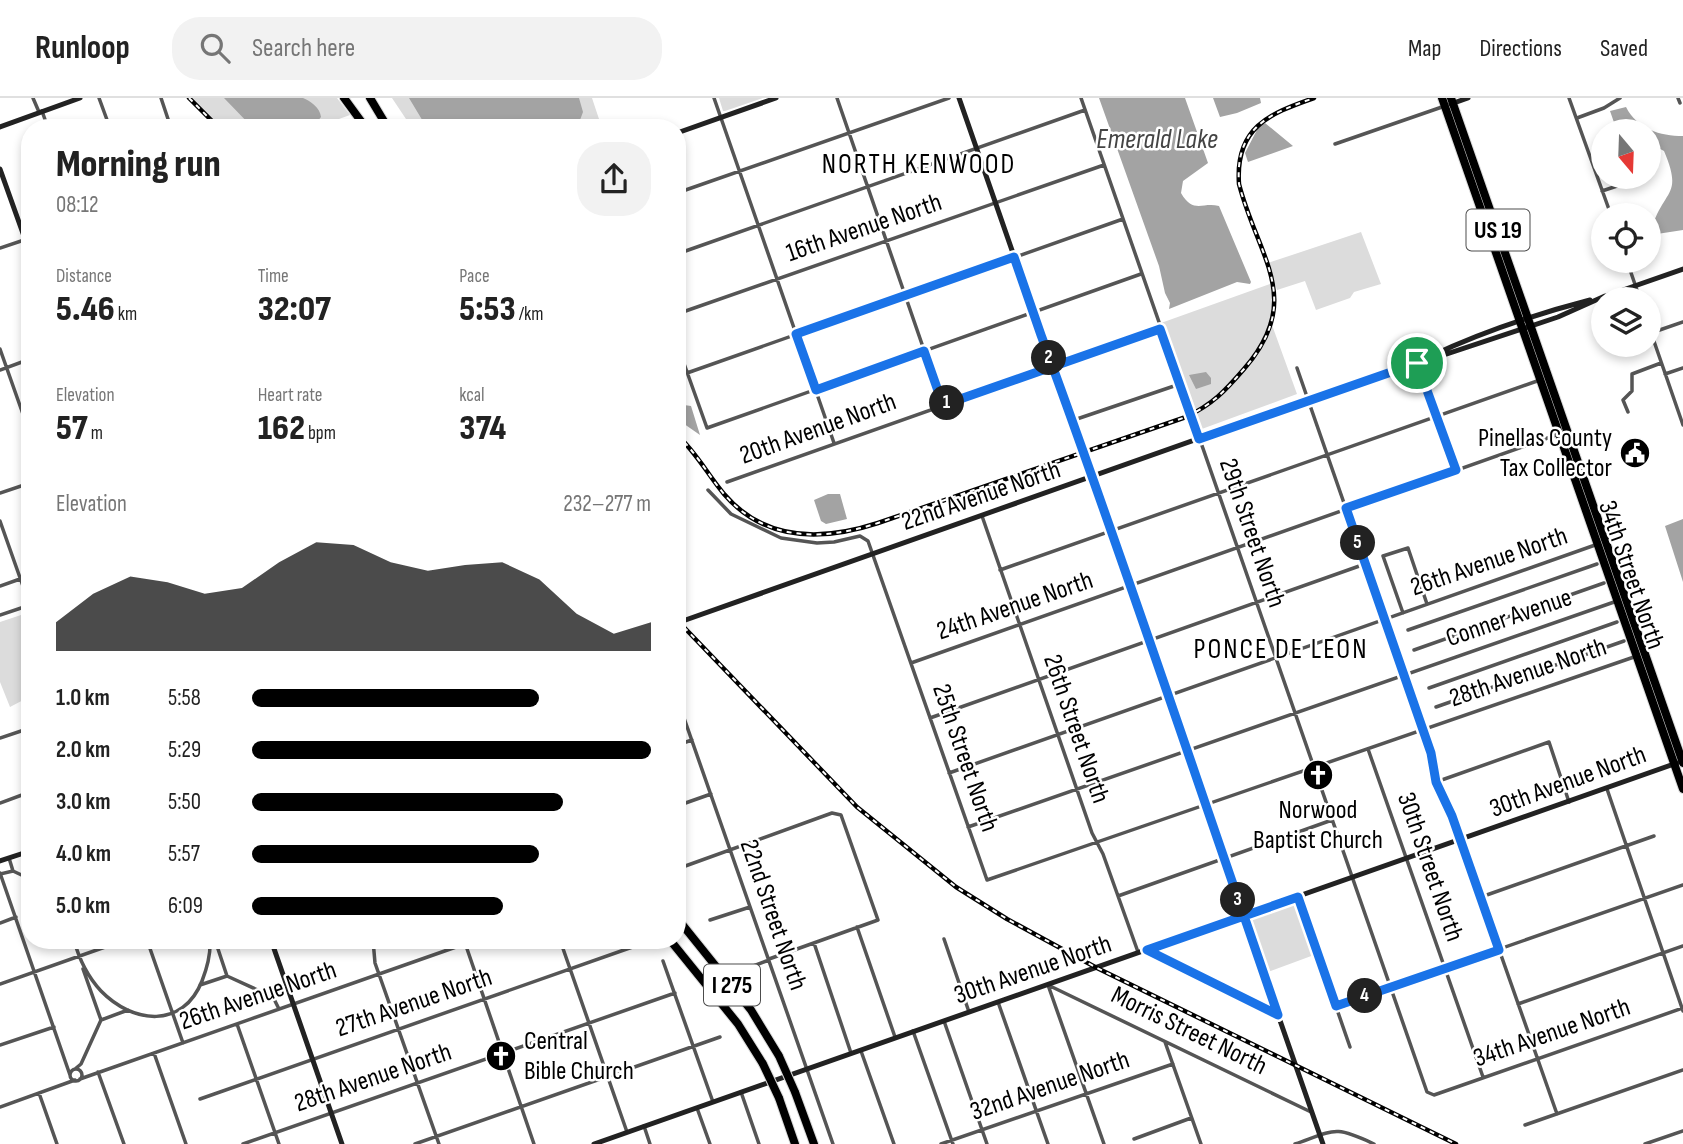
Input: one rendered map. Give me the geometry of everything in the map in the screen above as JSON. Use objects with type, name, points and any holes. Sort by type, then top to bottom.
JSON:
[{"type":"highway","points":[[344,98],[359,119]]},
{"type":"highway","points":[[370,98],[383,119]]},
{"type":"highway","name":"34th Street North","points":[[1448,101],[1641,655],[1681,762],[1683,789]]},
{"type":"highway","name":"I 275","points":[[686,929],[751,1010],[779,1056],[814,1144]]},
{"type":"highway","name":"I 275","points":[[677,949],[733,1017],[763,1064],[779,1098],[795,1144]]},
{"type":"street","points":[[33,98],[44,119]]},
{"type":"street","points":[[21,119],[80,98]]},
{"type":"street","points":[[99,98],[107,119]]},
{"type":"street","points":[[161,98],[169,119]]},
{"type":"street","points":[[714,98],[834,443]]},
{"type":"street","points":[[686,129],[776,98]]},
{"type":"street","points":[[837,98],[943,405]]},
{"type":"street","points":[[686,190],[949,98]]},
{"type":"street","points":[[959,98],[1323,1144]]},
{"type":"street","name":"29th Street North","points":[[1081,98],[1427,1092],[1434,1095]]},
{"type":"street","points":[[1335,145],[1448,101],[1468,98]]},
{"type":"street","points":[[1570,98],[1606,203]]},
{"type":"street","points":[[1577,118],[1604,108],[1620,98]]},
{"type":"street","points":[[686,251],[1085,110]]},
{"type":"street","points":[[0,127],[21,119]]},
{"type":"street","name":"16th Avenue North","points":[[686,311],[1104,165]]},
{"type":"street","points":[[0,169],[3,186],[21,226]]},
{"type":"street","points":[[1602,191],[1608,189]]},
{"type":"street","points":[[687,373],[1123,219]]},
{"type":"street","points":[[0,248],[21,241]]},
{"type":"street","name":"22nd Avenue North","points":[[686,620],[1308,400],[1417,363],[1465,350],[1526,324],[1683,269]]},
{"type":"street","points":[[1631,273],[1635,286]]},
{"type":"street","points":[[686,370],[707,428],[1141,274]]},
{"type":"street","points":[[1661,330],[1683,322]]},
{"type":"street","name":"20th Avenue North","points":[[727,482],[1160,329]]},
{"type":"street","points":[[0,349],[21,409]]},
{"type":"street","points":[[1659,357],[1683,425]]},
{"type":"street","points":[[0,370],[21,362]]},
{"type":"street","points":[[1417,363],[1456,470]]},
{"type":"street","points":[[1628,412],[1623,400],[1632,391],[1632,374],[1661,363]]},
{"type":"street","points":[[1297,368],[1431,753],[1436,782],[1461,840],[1557,1114]]},
{"type":"street","points":[[1665,374],[1683,368]]},
{"type":"street","points":[[1000,570],[1545,379]]},
{"type":"street","points":[[1071,421],[1180,384]]},
{"type":"street","name":"24th Avenue North","points":[[911,663],[1346,508],[1564,434]]},
{"type":"street","points":[[0,493],[21,486]]},
{"type":"street","points":[[708,490],[731,514],[767,533],[817,544],[860,536],[868,541],[872,554]]},
{"type":"street","name":"26th Street North","points":[[982,516],[1092,833],[1138,953]]},
{"type":"street","points":[[0,524],[20,579],[0,586]]},
{"type":"street","name":"26th Avenue North","points":[[949,773],[1602,543]]},
{"type":"street","points":[[1404,613],[1383,556],[1408,548],[1427,604]]},
{"type":"street","name":"25th Street North","points":[[872,554],[988,880]]},
{"type":"street","points":[[930,718],[1365,564]]},
{"type":"street","points":[[1408,630],[1597,564]]},
{"type":"street","points":[[1414,650],[1604,583]]},
{"type":"street","name":"Conner Avenue","points":[[1404,675],[1622,600]]},
{"type":"street","points":[[0,615],[21,609]]},
{"type":"street","points":[[1429,688],[1617,622]]},
{"type":"street","points":[[1436,707],[1623,641]]},
{"type":"street","name":"28th Avenue North","points":[[988,880],[1641,655]]},
{"type":"street","points":[[968,827],[1404,675]]},
{"type":"street","name":"22nd Street North","points":[[686,723],[833,1144]]},
{"type":"street","points":[[0,738],[21,731]]},
{"type":"street","points":[[686,742],[692,740]]},
{"type":"street","points":[[1436,782],[1549,742],[1569,802]]},
{"type":"street","name":"30th Street North","points":[[1368,749],[1483,1078]]},
{"type":"street","name":"30th Avenue North","points":[[594,1144],[1681,762]]},
{"type":"street","points":[[1607,789],[1683,1009]]},
{"type":"street","points":[[686,803],[711,794]]},
{"type":"street","points":[[0,803],[21,795]]},
{"type":"street","points":[[686,866],[832,813],[841,814],[878,920],[748,968]]},
{"type":"street","points":[[1118,896],[1332,820]]},
{"type":"street","points":[[1480,897],[1654,836]]},
{"type":"street","points":[[0,861],[21,854]]},
{"type":"street","points":[[9,858],[13,871]]},
{"type":"street","points":[[21,875],[13,871],[0,873],[21,931]]},
{"type":"street","points":[[1336,1006],[1683,885]]},
{"type":"street","points":[[1298,897],[1350,1047]]},
{"type":"street","points":[[710,920],[750,907]]},
{"type":"street","points":[[0,923],[16,917]]},
{"type":"street","points":[[857,927],[895,1037]]},
{"type":"street","points":[[944,939],[969,1013]]},
{"type":"street","points":[[814,943],[851,1053]]},
{"type":"street","points":[[1518,1004],[1683,946]]},
{"type":"street","points":[[27,949],[72,1077]]},
{"type":"street","points":[[72,1077],[81,1064],[101,1020],[76,949]]},
{"type":"street","points":[[0,984],[99,949]]},
{"type":"street","points":[[150,949],[183,1042]]},
{"type":"street","points":[[78,956],[101,991],[128,1010],[158,1017],[173,1014],[184,1007],[200,985],[211,949]]},
{"type":"street","points":[[217,949],[228,976],[273,997],[279,1009]]},
{"type":"street","points":[[274,949],[342,1144]]},
{"type":"street","points":[[373,949],[379,974],[439,1144]]},
{"type":"street","name":"26th Avenue North","points":[[39,1093],[62,1085],[72,1077],[80,1079],[446,949]]},
{"type":"street","points":[[467,949],[534,1144]]},
{"type":"street","points":[[563,949],[627,1132]]},
{"type":"street","name":"27th Avenue North","points":[[200,1099],[627,949]]},
{"type":"street","points":[[1147,950],[1278,1015]]},
{"type":"street","points":[[663,961],[713,1102]]},
{"type":"street","points":[[200,985],[228,976]]},
{"type":"street","points":[[1048,985],[1104,1144]]},
{"type":"street","name":"Morris Street North","points":[[1048,985],[1312,1112]]},
{"type":"street","name":"28th Avenue North","points":[[243,1144],[675,993]]},
{"type":"street","points":[[998,1002],[1048,1144]]},
{"type":"street","name":"34th Avenue North","points":[[1434,1095],[1683,1009]]},
{"type":"street","points":[[101,1020],[128,1010]]},
{"type":"street","points":[[944,1021],[987,1144]]},
{"type":"street","points":[[237,1024],[279,1144]]},
{"type":"street","points":[[0,1045],[54,1027]]},
{"type":"street","points":[[913,1031],[953,1142]]},
{"type":"street","points":[[415,1144],[720,1037]]},
{"type":"street","points":[[1164,1040],[1201,1144]]},
{"type":"street","points":[[860,1049],[894,1144]]},
{"type":"street","points":[[154,1053],[186,1144]]},
{"type":"street","points":[[66,1061],[82,1072],[96,1073],[124,1144]]},
{"type":"street","name":"32nd Avenue North","points":[[940,1144],[953,1142],[1172,1063]]},
{"type":"street","points":[[80,1079],[81,1064]]},
{"type":"street","points":[[1525,1125],[1683,1070]]},
{"type":"street","points":[[741,1092],[759,1144]]},
{"type":"street","points":[[0,1107],[39,1093],[57,1144]]},
{"type":"street","points":[[697,1108],[710,1144]]},
{"type":"street","points":[[1134,1139],[1192,1118]]},
{"type":"street","points":[[644,1126],[650,1144]]},
{"type":"street","points":[[1295,1144],[1335,1130],[1349,1132],[1374,1144]]},
{"type":"street","points":[[1645,1144],[1683,1131]]},
{"type":"shaded area","points":[[189,98],[337,98],[350,115],[339,119],[210,119]]},
{"type":"shaded area","points":[[392,98],[592,98],[599,119],[406,119]]},
{"type":"shaded area","points":[[719,98],[763,98],[723,111]]},
{"type":"shaded area","points":[[1361,232],[1381,284],[1354,292],[1350,298],[1316,310],[1305,281],[1277,290],[1268,263]]},
{"type":"shaded area","points":[[1273,283],[1275,302],[1272,325],[1297,394],[1199,430],[1161,323]]},
{"type":"shaded area","points":[[21,615],[21,701],[10,707],[0,682],[0,622]]},
{"type":"shaded area","points":[[1295,902],[1299,908],[1314,955],[1265,973],[1249,923],[1253,916]]},
{"type":"water","points":[[224,98],[303,98],[317,107],[321,117],[319,119],[244,119]]},
{"type":"water","points":[[409,98],[579,98],[583,112],[580,119],[422,119]]},
{"type":"water","name":"Emerald Lake","points":[[1099,98],[1185,98],[1208,163],[1183,181],[1181,193],[1194,205],[1219,206],[1250,284],[1237,282],[1169,309],[1170,303],[1159,266]]},
{"type":"water","points":[[1213,98],[1260,98],[1261,103],[1220,117]]},
{"type":"water","points":[[1626,107],[1634,119],[1613,119],[1610,111]]},
{"type":"water","points":[[1265,123],[1293,146],[1248,162],[1245,153],[1259,126]]},
{"type":"water","points":[[1661,133],[1683,136],[1683,230],[1661,233],[1661,207],[1672,185],[1664,151],[1661,149]]},
{"type":"water","points":[[1206,372],[1211,378],[1211,384],[1196,389],[1189,375]]},
{"type":"water","points":[[686,405],[691,406],[700,435],[686,425]]},
{"type":"water","points":[[828,494],[840,494],[847,519],[826,524],[821,521],[814,500]]},
{"type":"water","points":[[1683,519],[1683,582],[1665,526]]},
{"type":"railway","points":[[189,98],[210,119]]},
{"type":"railway","points":[[686,445],[724,494],[740,510],[758,521],[776,529],[796,533],[836,533],[878,523],[1186,417],[1204,407],[1231,384],[1262,344],[1272,321],[1272,278],[1239,184],[1239,165],[1243,149],[1249,136],[1269,117],[1314,98]]},
{"type":"railway","points":[[686,629],[857,807],[956,887],[1007,919],[1097,968],[1456,1144]]},
{"type":"place","name":"Pinellas County Tax Collector","points":[[1635,453]]},
{"type":"place","name":"Norwood Baptist Church","points":[[1318,775]]},
{"type":"place","name":"Central Bible Church","points":[[501,1056]]},
{"type":"district","name":"NORTH KENWOOD","points":[[919,164]]},
{"type":"district","name":"PONCE DE LEON","points":[[1281,649]]},
{"type":"route","points":[[1417,363],[1199,439],[1160,329],[1052,367],[943,405],[924,351],[816,390],[796,334],[1014,257],[1044,342],[1052,367],[1186,751],[1244,916],[1147,950],[1278,1015],[1244,916],[1298,897],[1336,1006],[1499,950],[1452,816],[1436,782],[1431,753],[1346,508],[1456,470],[1417,363]]}]
